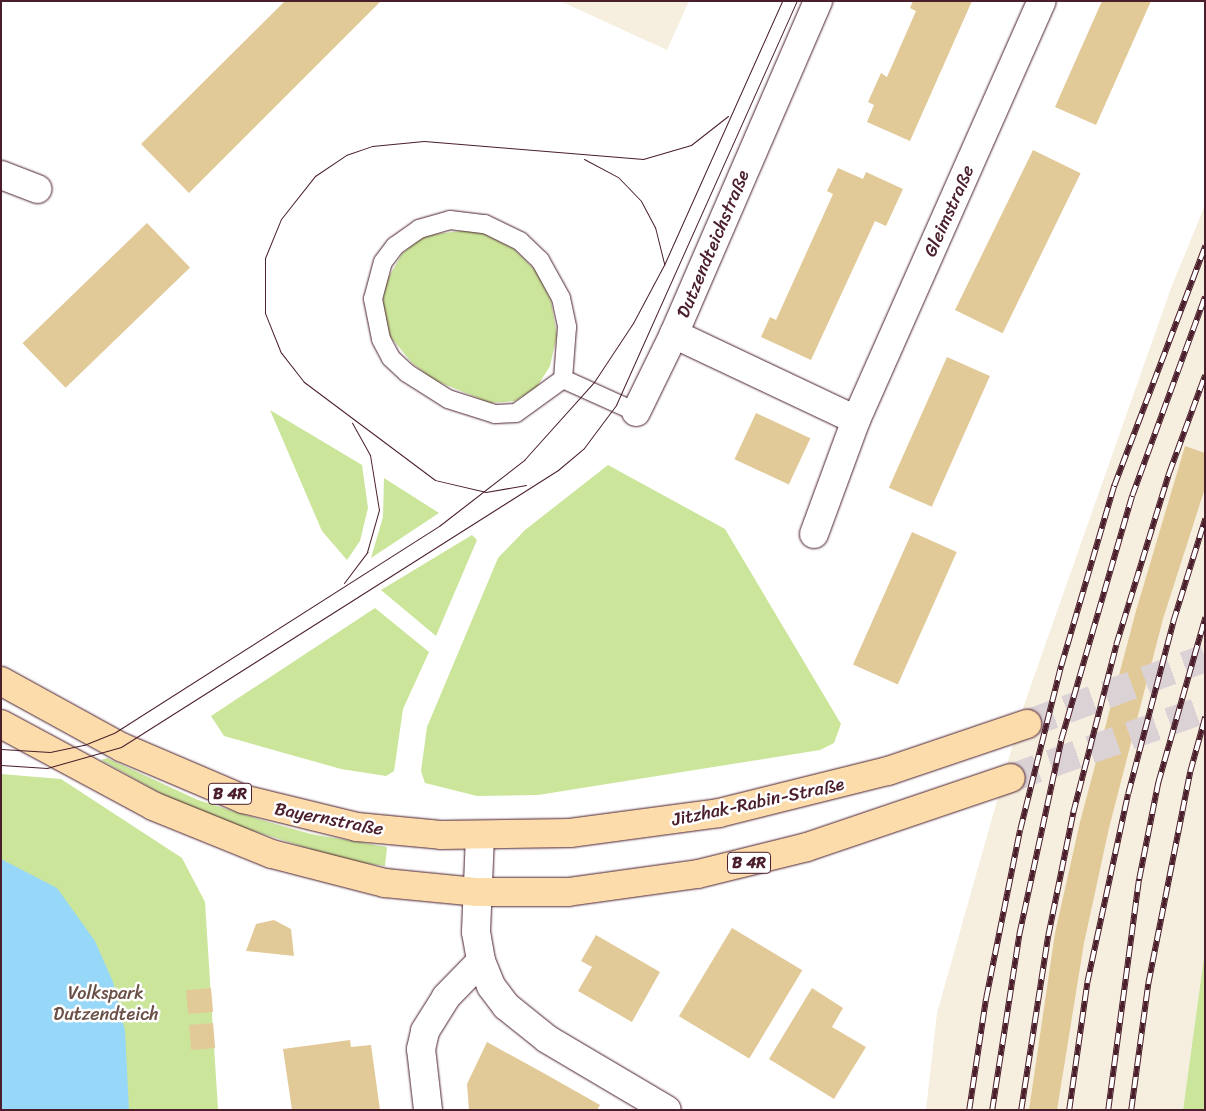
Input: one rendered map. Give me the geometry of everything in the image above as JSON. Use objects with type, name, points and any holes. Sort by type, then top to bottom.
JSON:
[{"type":"main road","name":"Bayernstraße","points":[[1,681],[121,747],[193,780],[265,806],[357,827],[480,836]]},
{"type":"main road","name":"B 4R","points":[[1,724],[153,806],[272,854],[386,883],[476,892],[568,892],[698,874],[807,847],[1011,778]]},
{"type":"main road","name":"Jitzhak-Rabin-Straße","points":[[480,836],[628,827],[752,807],[888,771],[1027,724]]},
{"type":"street","name":"Dutzendteichstraße","points":[[636,412],[674,334],[818,1]]},
{"type":"street","name":"Gleimstraße","points":[[814,534],[856,420],[1042,1]]},
{"type":"street","points":[[1,175],[37,189]]},
{"type":"street","points":[[674,334],[856,420]]},
{"type":"street","points":[[480,836],[476,892],[481,961],[491,986],[527,1025],[667,1110]]},
{"type":"street","points":[[428,1110],[421,1049],[425,1031],[446,997],[481,961]]},
{"type":"lane","points":[[450,220],[485,224],[520,241],[540,260],[561,298],[567,327],[563,379],[532,404],[508,414],[461,404],[420,382],[391,358],[378,330],[373,299],[383,262],[395,246],[414,232],[450,220]]},
{"type":"lane","name":"Dutzendteichstraße","points":[[563,379],[636,412]]},
{"type":"shaded area","points":[[560,1],[689,1],[667,50]]},
{"type":"shaded area","points":[[1205,205],[1205,950],[1183,1110],[926,1110],[937,1013],[1024,705],[1171,288]]},
{"type":"green space","points":[[475,229],[514,249],[536,271],[551,301],[557,335],[550,366],[537,387],[515,401],[490,403],[434,380],[412,363],[389,335],[383,304],[384,285],[402,254],[421,236]]},
{"type":"green space","points":[[270,410],[362,465],[368,508],[360,541],[347,560],[322,531]]},
{"type":"green space","points":[[608,465],[725,529],[841,724],[834,743],[820,750],[538,795],[477,796],[425,783],[421,771],[427,727],[498,558],[525,530]]},
{"type":"green space","points":[[384,478],[439,513],[371,558],[383,517]]},
{"type":"green space","points":[[472,535],[477,540],[436,636],[381,590]]},
{"type":"green space","points":[[375,608],[429,652],[403,709],[394,771],[386,776],[341,769],[224,736],[211,716]]},
{"type":"green space","points":[[107,758],[198,800],[311,834],[387,847],[385,866],[348,861],[238,826],[173,800],[101,760]]},
{"type":"green space","name":"Volkspark Dutzendteich","points":[[1,774],[61,779],[182,858],[205,902],[218,1110],[1,1110]]},
{"type":"green space","points":[[1205,950],[1205,1110],[1183,1110]]},
{"type":"water","points":[[1,859],[57,888],[95,941],[113,982],[125,1031],[129,1110],[1,1110]]},
{"type":"building","points":[[285,1],[381,1],[189,193],[141,144]]},
{"type":"building","points":[[913,1],[972,1],[910,141],[867,122],[874,105],[868,102],[881,73],[887,77],[916,11],[910,8]]},
{"type":"building","points":[[1102,1],[1151,1],[1096,125],[1055,107]]},
{"type":"building","points":[[1033,150],[1081,173],[1003,333],[955,310]]},
{"type":"building","points":[[838,168],[863,179],[866,172],[903,189],[886,226],[875,221],[811,360],[761,337],[770,317],[776,320],[833,194],[827,191]]},
{"type":"building","points":[[147,223],[190,268],[66,388],[23,343]]},
{"type":"building","points":[[947,357],[990,376],[932,507],[889,488]]},
{"type":"building","points":[[756,413],[810,438],[789,485],[734,459]]},
{"type":"building","points":[[1185,446],[1205,453],[1205,488],[1163,619],[1109,828],[1084,943],[1057,1110],[1029,1110],[1055,933],[1080,822],[1136,611]]},
{"type":"building","points":[[912,532],[957,552],[898,684],[853,664]]},
{"type":"building","points":[[274,920],[291,929],[294,956],[246,951],[256,924]]},
{"type":"building","points":[[732,928],[802,970],[749,1059],[679,1016]]},
{"type":"building","points":[[596,935],[660,972],[632,1022],[578,991],[592,967],[581,961]]},
{"type":"building","points":[[211,988],[213,1012],[188,1014],[186,990]]},
{"type":"building","points":[[812,988],[843,1008],[832,1027],[866,1047],[834,1099],[769,1059]]},
{"type":"building","points":[[213,1023],[215,1048],[191,1050],[189,1025]]},
{"type":"building","points":[[350,1040],[351,1047],[371,1045],[380,1110],[292,1110],[283,1049]]},
{"type":"building","points":[[487,1042],[600,1105],[597,1110],[469,1110],[467,1084]]},
{"type":"tunnel","points":[[1027,724],[1205,658]]},
{"type":"tunnel","points":[[1011,778],[1205,709]]},
{"type":"tram line","points":[[1,749],[50,752],[84,745],[114,733],[439,526],[524,460],[594,382],[633,323],[664,265],[782,1]]},
{"type":"tram line","points":[[1,765],[47,768],[121,747],[558,470],[584,448],[616,405],[797,1]]},
{"type":"tram line","points":[[526,485],[486,492],[435,480],[304,382],[281,353],[265,313],[265,258],[281,219],[315,176],[346,155],[372,146],[424,141],[643,159],[691,145],[728,116]]},
{"type":"tram line","points":[[584,159],[618,177],[641,201],[655,227],[664,264]]},
{"type":"tram line","points":[[344,583],[367,552],[379,510],[370,455],[352,423]]},
{"type":"railway","points":[[969,1110],[986,998],[1020,830],[1061,666],[1114,486],[1205,246]]},
{"type":"railway","points":[[992,1110],[1019,935],[1061,740],[1132,496],[1205,297]]},
{"type":"railway","points":[[1021,1110],[1048,936],[1073,813],[1116,645],[1169,473],[1205,375]]},
{"type":"railway","points":[[1069,1110],[1087,983],[1128,794],[1173,622],[1205,519]]},
{"type":"railway","points":[[1108,1110],[1139,879],[1158,783],[1205,618]]},
{"type":"railway","points":[[1131,1110],[1148,984],[1190,772],[1205,717]]}]
